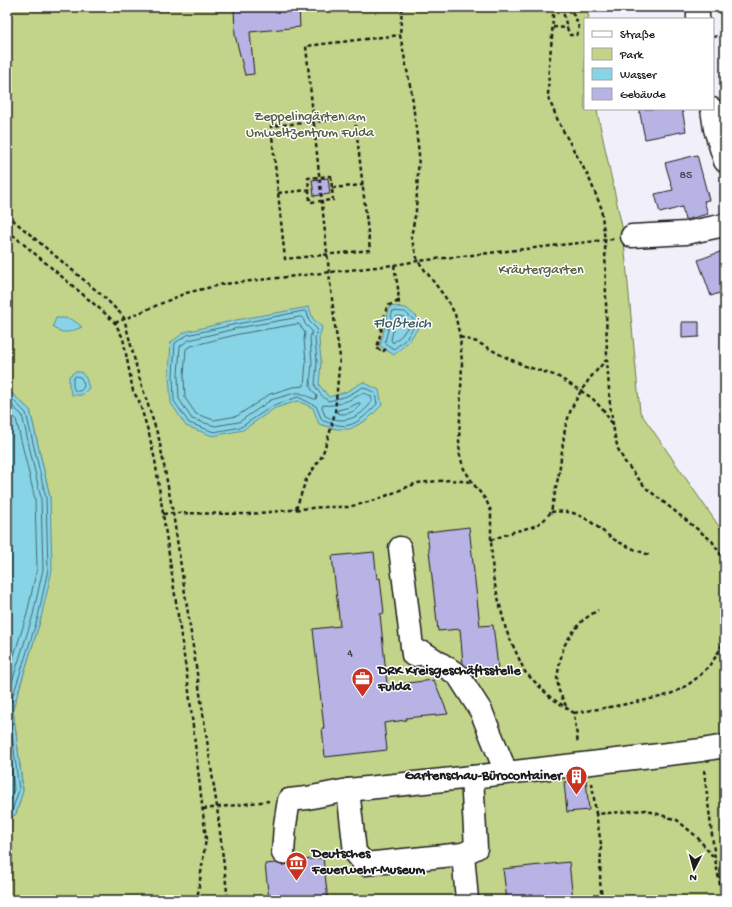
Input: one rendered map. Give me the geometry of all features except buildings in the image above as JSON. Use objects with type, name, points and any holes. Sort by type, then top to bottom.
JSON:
[{"type":"street","points":[[698,7],[698,18]]},
{"type":"street","points":[[717,121],[725,162]]},
{"type":"street","points":[[632,236],[686,233],[725,225]]},
{"type":"street","points":[[400,548],[413,655],[424,653],[458,675],[481,711],[506,772]]},
{"type":"street","points":[[283,853],[289,800],[348,790],[506,772],[584,756],[702,750],[725,746]]},
{"type":"street","points":[[348,790],[354,852],[365,864],[463,854],[476,848],[472,777]]},
{"type":"street","points":[[463,854],[467,900]]},
{"type":"path","points":[[402,7],[400,35],[412,95],[419,154],[416,211],[411,237],[418,261],[448,301],[455,314],[460,337],[462,363],[459,443],[460,456],[464,469],[486,500],[491,511],[493,577],[506,630],[524,672],[550,697],[574,713],[601,844],[600,881],[602,900]]},
{"type":"path","points":[[552,7],[553,27],[549,66],[548,97],[559,123],[589,178],[601,207],[605,241],[607,359],[610,405],[618,448],[625,462],[646,488],[712,541],[725,561]]},
{"type":"path","points":[[562,7],[570,35],[576,35],[579,31],[579,24],[567,7]]},
{"type":"path","points":[[553,27],[567,28]]},
{"type":"path","points":[[296,509],[306,480],[322,456],[330,432],[334,412],[340,357],[335,326],[321,201],[306,46],[400,35]]},
{"type":"path","points":[[714,37],[725,35]]},
{"type":"path","points":[[355,118],[370,250],[285,259],[271,126],[313,122],[355,118]]},
{"type":"path","points":[[331,176],[333,200],[310,202],[308,178],[319,177],[331,176]]},
{"type":"path","points":[[332,188],[363,185]]},
{"type":"path","points":[[278,193],[309,190]]},
{"type":"path","points":[[7,215],[104,297],[124,318],[139,377],[159,439],[173,513],[218,807],[228,900]]},
{"type":"path","points":[[7,230],[115,322],[123,338],[134,391],[139,401],[155,460],[188,683],[206,839],[197,900]]},
{"type":"path","points":[[115,322],[186,293],[224,284],[605,241],[632,236]]},
{"type":"path","points":[[394,265],[398,288],[399,307]]},
{"type":"path","points":[[386,349],[382,352],[376,348],[387,306],[399,301]]},
{"type":"path","points":[[460,337],[477,342],[525,366],[557,376],[592,398],[604,411],[613,426]]},
{"type":"path","points":[[491,540],[535,526],[552,512],[565,428],[571,409],[590,378],[607,359]]},
{"type":"path","points":[[163,514],[250,514],[322,507],[348,507],[376,500],[417,483],[450,480],[472,482]]},
{"type":"path","points":[[552,512],[558,511],[577,514],[629,547],[649,555]]},
{"type":"path","points":[[566,707],[559,691],[557,678],[564,646],[572,633],[583,620],[598,610]]},
{"type":"path","points":[[574,713],[670,695],[695,680],[715,659],[723,644],[725,636]]},
{"type":"path","points":[[702,750],[715,859],[723,900]]},
{"type":"path","points":[[203,809],[289,800]]},
{"type":"path","points":[[596,814],[645,810],[677,820],[697,837],[715,859]]},
{"type":"green space","points":[[7,7],[587,7],[589,18],[584,18],[584,110],[597,110],[623,231],[640,412],[725,535],[725,900],[7,900],[7,820],[16,814],[23,790],[13,709],[41,618],[50,497],[30,410],[7,389]]},
{"type":"water","name":"Floßteich","points":[[390,306],[406,308],[417,317],[418,328],[409,341],[394,355],[380,346]]},
{"type":"water","points":[[309,307],[313,319],[322,327],[319,339],[321,362],[319,385],[329,397],[346,392],[363,382],[379,390],[382,405],[367,420],[350,429],[336,429],[319,424],[313,408],[298,401],[275,408],[243,430],[213,436],[186,426],[171,403],[169,375],[171,342],[185,332],[236,320]]},
{"type":"water","points":[[56,318],[70,319],[82,327],[69,332],[59,332],[53,326]]},
{"type":"water","points":[[75,372],[81,372],[86,378],[89,388],[82,395],[72,395],[69,386],[69,376]]},
{"type":"water","points":[[7,389],[30,410],[50,497],[52,570],[41,618],[13,709],[23,791],[16,814],[7,820]]},
{"type":"place","name":"DRK Kreisgeschäftsstelle Fulda","points":[[363,698]]},
{"type":"place","name":"Gartenschau-Bürocontainer","points":[[577,796]]},
{"type":"place","name":"Deutsches Feuerwehr-Museum","points":[[296,882]]},
{"type":"park label","name":"Zeppelingärten am Umweltzentrum Fulda","points":[[310,126]]},
{"type":"park label","name":"Kräutergarten","points":[[541,270]]}]
